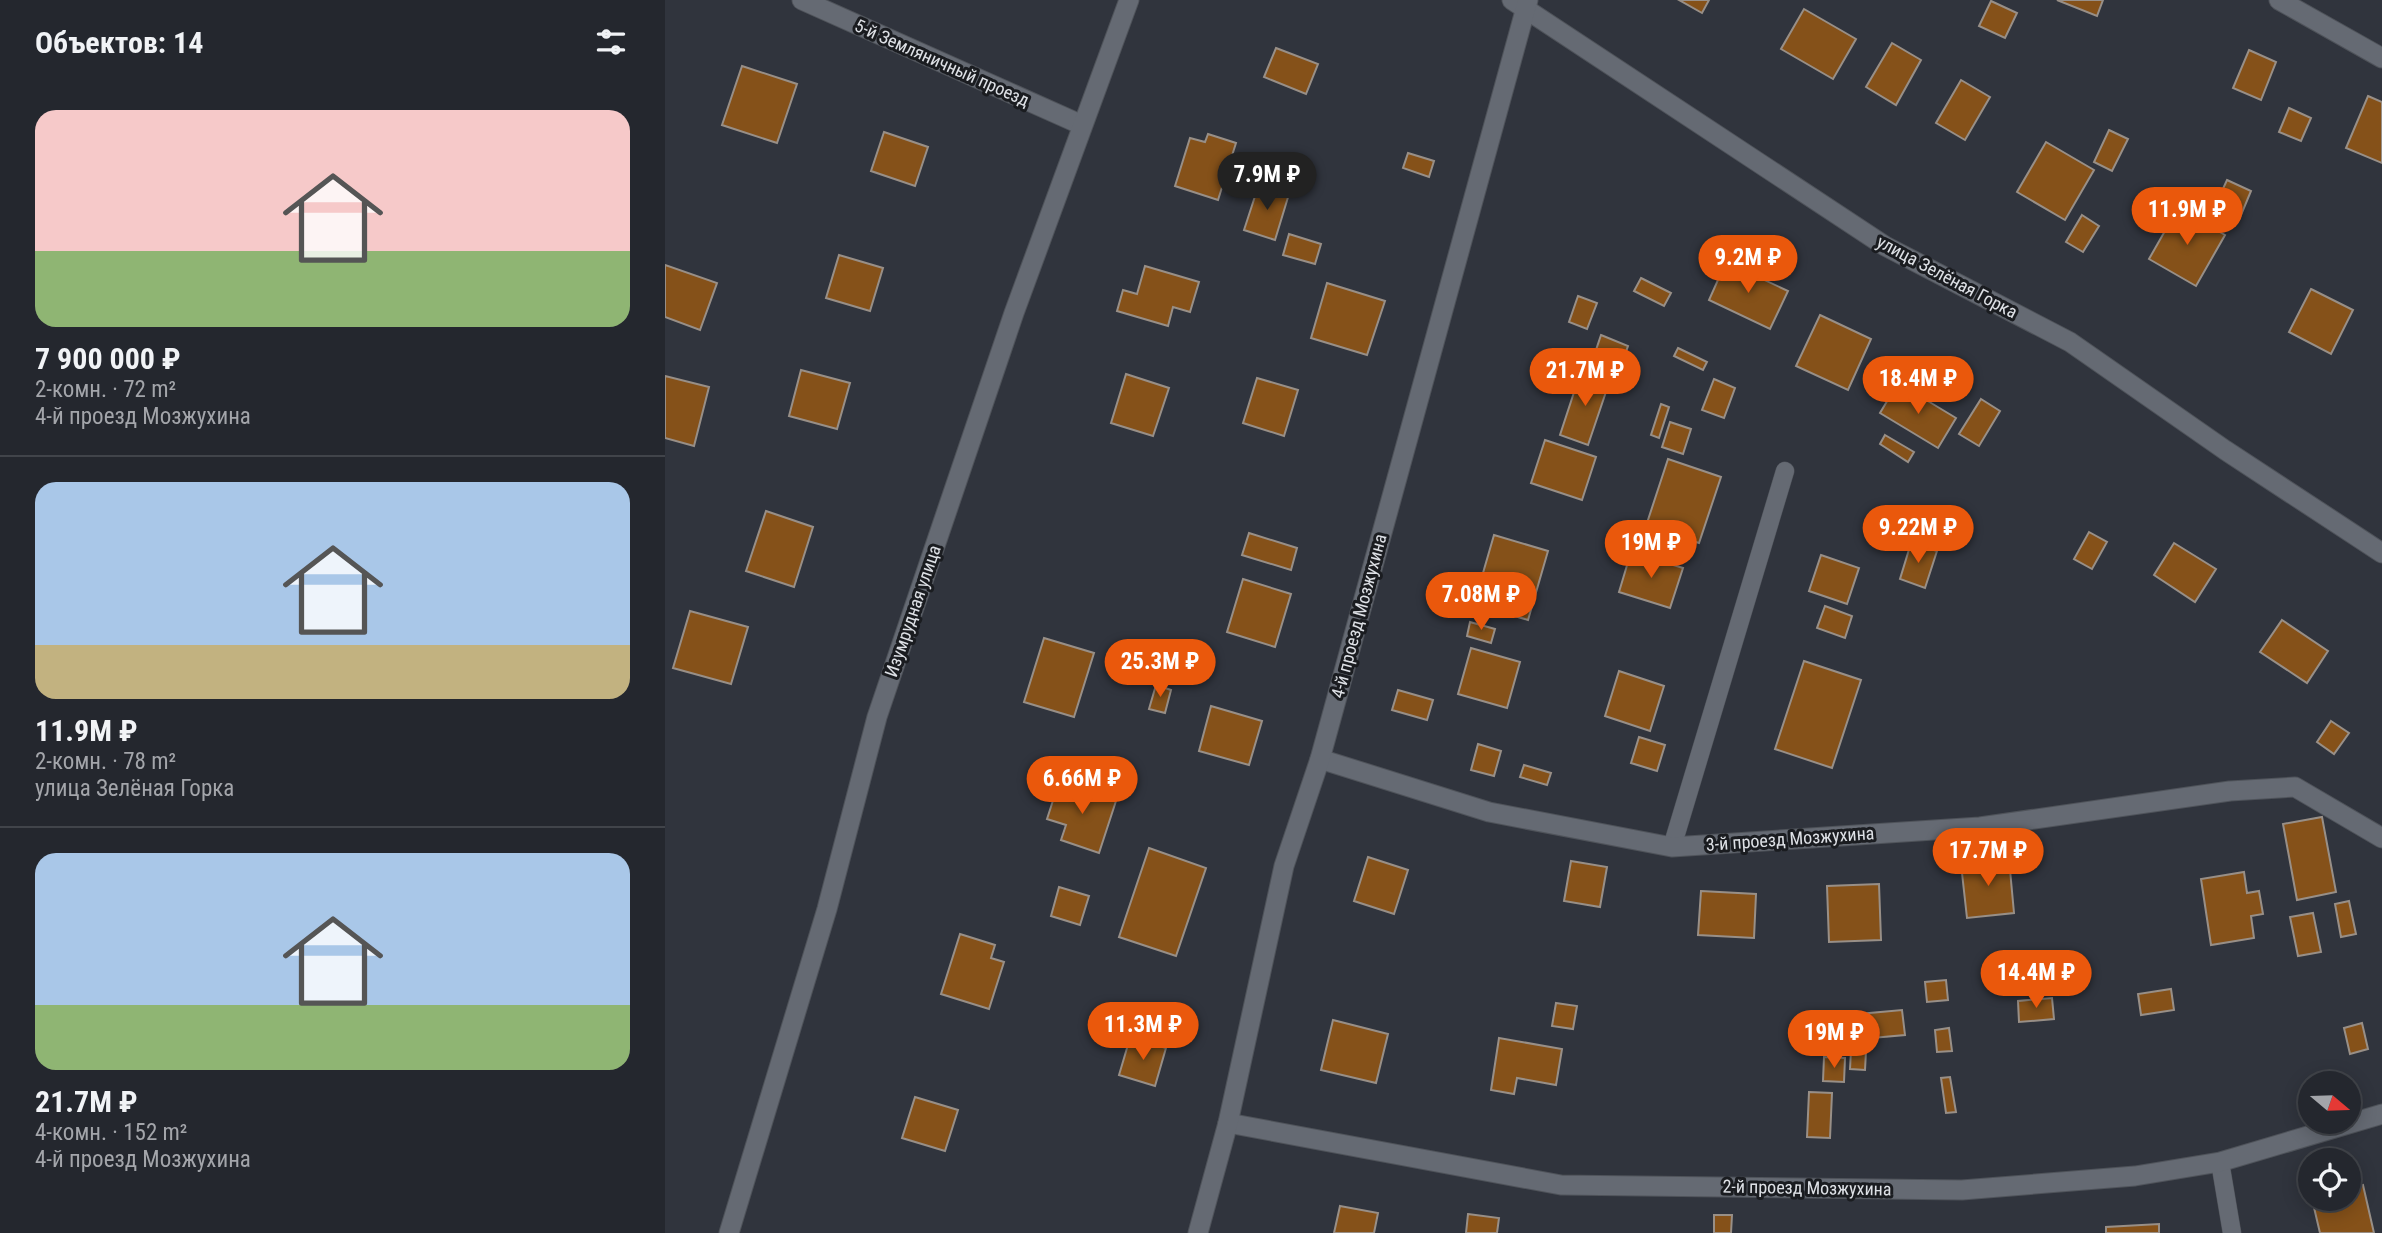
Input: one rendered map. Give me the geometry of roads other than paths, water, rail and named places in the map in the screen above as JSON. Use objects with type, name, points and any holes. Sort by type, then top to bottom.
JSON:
[{"type":"street","name":"5-й Земляничный проезд","points":[[802,0],[1082,125]]},
{"type":"street","name":"Изумрудная улица","points":[[729,1233],[827,909],[877,717],[1010,326],[1129,0]]},
{"type":"street","points":[[2279,0],[2382,58]]},
{"type":"street","name":"улица Зелёная Горка","points":[[1522,3],[1885,246],[2070,342],[2225,450],[2382,553]]},
{"type":"street","name":"4-й проезд Мозжухина","points":[[1198,1233],[1228,1124],[1285,866],[1319,759],[1522,3]]},
{"type":"street","name":"3-й проезд Мозжухина","points":[[1319,759],[1489,812],[1672,847],[1980,827],[2230,791],[2295,787],[2382,838]]},
{"type":"street","name":"2-й проезд Мозжухина","points":[[1228,1124],[1561,1185],[1962,1190],[2135,1176],[2220,1162],[2382,1114]]},
{"type":"lane","points":[[1672,847],[1785,471]]},
{"type":"lane","points":[[2220,1162],[2232,1233]]}]
